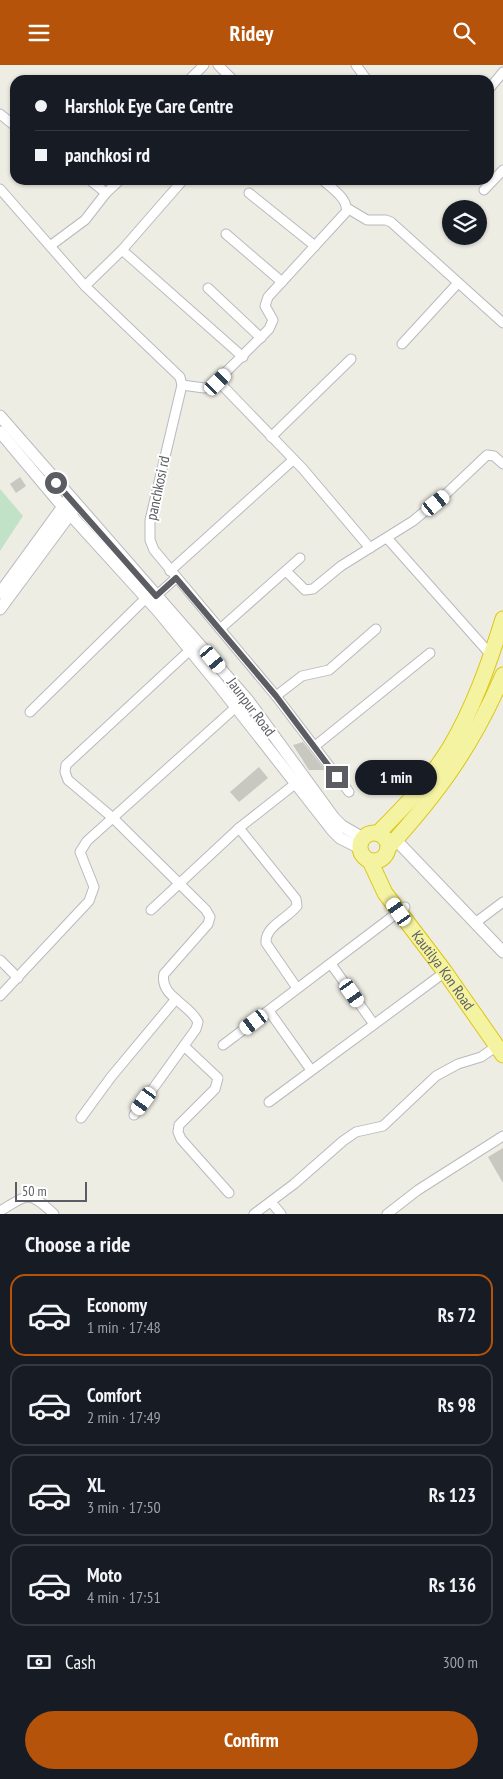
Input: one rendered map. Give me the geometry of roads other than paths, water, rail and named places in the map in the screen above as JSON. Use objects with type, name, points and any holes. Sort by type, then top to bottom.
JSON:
[{"type":"highway","points":[[503,619],[473,703],[449,749],[417,793],[378,833],[369,834],[361,843],[362,855],[384,852],[425,808],[454,770],[472,739],[503,675]]},
{"type":"highway","points":[[378,833],[384,837],[384,852]]},
{"type":"highway","name":"Kautilya Kon Road","points":[[384,852],[390,885],[402,910],[445,972],[501,1046]]},
{"type":"highway","name":"Kautilya Kon Road","points":[[402,910],[501,1046]]},
{"type":"street","points":[[194,75],[204,65]]},
{"type":"street","points":[[218,65],[229,75]]},
{"type":"street","points":[[494,83],[503,72]]},
{"type":"street","points":[[0,114],[10,122]]},
{"type":"street","points":[[494,179],[503,170]]},
{"type":"street","points":[[96,185],[106,193]]},
{"type":"street","points":[[50,246],[90,214],[115,185]]},
{"type":"street","points":[[85,286],[122,250],[179,185]]},
{"type":"street","points":[[328,185],[342,198],[347,208],[367,220],[386,220],[391,222],[503,323]]},
{"type":"street","points":[[484,190],[489,185]]},
{"type":"street","points":[[0,189],[85,286],[174,369],[180,377],[182,385],[204,388],[211,387],[218,382],[269,329],[273,320],[265,301],[341,220],[347,208]]},
{"type":"street","points":[[248,193],[316,246]]},
{"type":"street","points":[[226,234],[282,282]]},
{"type":"street","points":[[122,250],[243,357]]},
{"type":"street","points":[[402,344],[458,283]]},
{"type":"street","points":[[208,288],[261,338]]},
{"type":"street","points":[[271,437],[351,359]]},
{"type":"street","points":[[218,382],[293,460],[370,549]]},
{"type":"street","name":"panchkosi rd","points":[[182,385],[150,520],[150,540],[154,550],[276,696],[348,792]]},
{"type":"street","name":"Jaunpur Road","points":[[0,416],[70,506]]},
{"type":"street","name":"Jaunpur Road","points":[[0,432],[247,699],[333,831],[361,843]]},
{"type":"street","points":[[286,571],[300,586],[309,591],[334,571],[387,538],[447,493],[487,455],[494,456],[503,464]]},
{"type":"street","points":[[30,712],[293,460]]},
{"type":"street","points":[[0,593],[70,506]]},
{"type":"street","points":[[0,609],[70,506]]},
{"type":"street","points":[[387,538],[491,655]]},
{"type":"street","points":[[220,629],[300,558]]},
{"type":"street","name":"Jaunpur Road","points":[[151,597],[190,650],[236,707],[299,780]]},
{"type":"street","points":[[276,696],[302,676],[328,670],[376,629]]},
{"type":"street","points":[[134,1115],[196,1029],[198,1022],[195,1015],[165,990],[162,981],[164,974],[208,924],[210,917],[206,910],[112,818],[68,780],[65,773],[66,765],[190,650]]},
{"type":"street","points":[[315,746],[430,653]]},
{"type":"street","points":[[0,996],[89,901],[94,887],[80,852],[87,841],[236,707]]},
{"type":"street","points":[[151,909],[239,828],[299,780]]},
{"type":"street","points":[[239,828],[296,899],[298,906],[269,931],[266,943],[297,988]]},
{"type":"street","points":[[384,852],[476,923],[503,952]]},
{"type":"street","points":[[476,923],[503,902]]},
{"type":"street","points":[[223,1045],[402,910]]},
{"type":"street","points":[[0,960],[18,978]]},
{"type":"street","points":[[331,964],[374,1023]]},
{"type":"street","points":[[269,1102],[445,972]]},
{"type":"street","points":[[81,1119],[111,1077],[176,999]]},
{"type":"street","points":[[269,1011],[311,1070]]},
{"type":"street","points":[[184,1046],[218,1078],[215,1089],[179,1125],[178,1132],[181,1139],[229,1193]]},
{"type":"street","points":[[254,1214],[349,1137],[363,1130],[383,1126],[436,1076],[466,1061],[481,1057],[501,1046]]},
{"type":"street","points":[[387,1214],[418,1190],[503,1136]]},
{"type":"street","points":[[0,1211],[28,1196],[35,1197],[54,1214]]},
{"type":"street","points":[[271,1202],[280,1214]]}]
